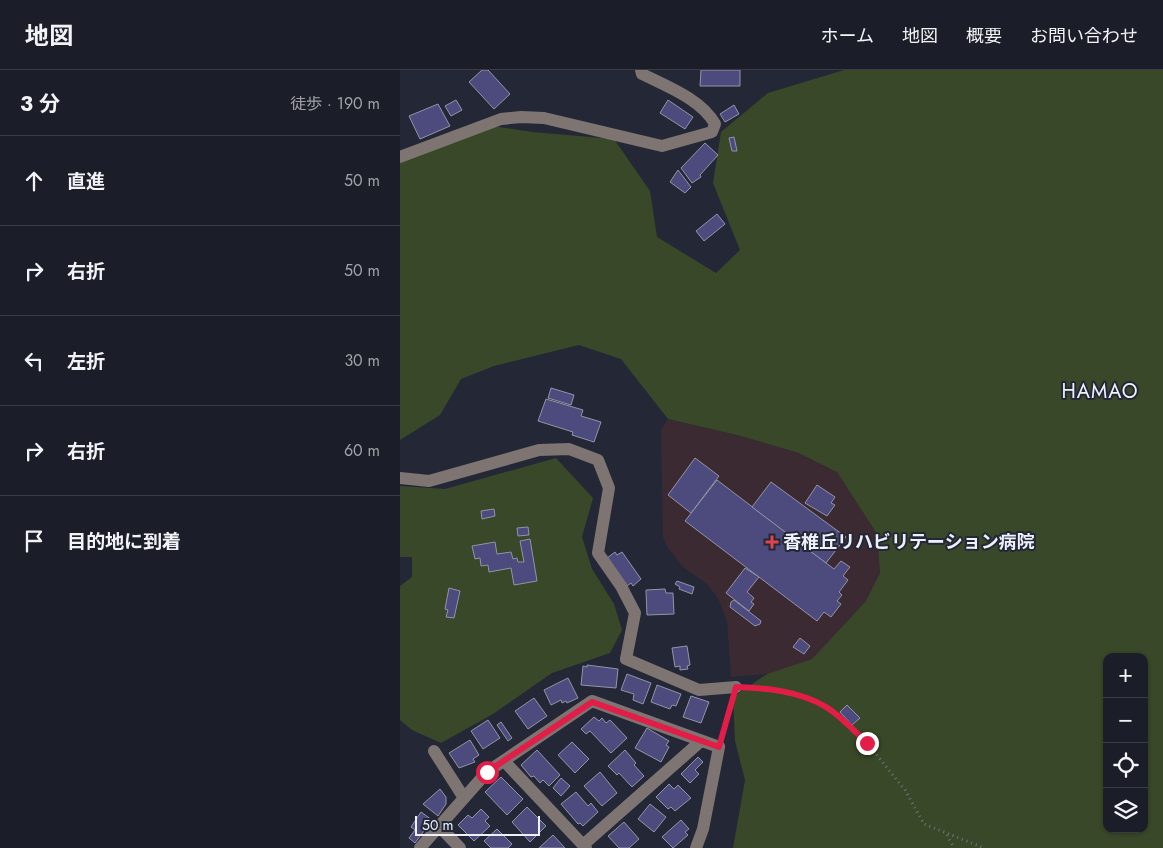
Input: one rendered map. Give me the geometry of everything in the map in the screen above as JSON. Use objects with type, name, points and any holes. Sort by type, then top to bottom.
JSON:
[{"type":"street","points":[[400,157],[502,119],[521,117],[544,118],[662,146],[712,132],[715,124],[710,115],[682,94],[642,74],[641,70]]},
{"type":"street","points":[[400,478],[429,481],[539,450],[569,449],[598,460],[609,488],[598,553],[621,586],[635,613],[626,659],[699,690],[736,687]]},
{"type":"street","points":[[420,848],[487,772],[505,762],[592,702],[719,747],[703,829],[696,848]]},
{"type":"street","points":[[505,762],[584,846],[701,741]]},
{"type":"street","points":[[434,751],[464,798]]},
{"type":"street","points":[[439,826],[460,848]]},
{"type":"path","points":[[719,747],[736,687],[764,688],[810,699],[828,708],[867,743],[905,790],[924,824],[984,848]]},
{"type":"path","points":[[946,834],[954,848]]},
{"type":"shaded area","name":"香椎丘リハビリテーション病院","points":[[668,419],[737,435],[799,453],[837,472],[877,534],[880,573],[866,601],[812,659],[767,674],[731,677],[727,621],[718,598],[707,584],[683,567],[668,548],[663,537],[661,430]]},
{"type":"green space","points":[[844,70],[1163,70],[1163,848],[733,848],[745,780],[735,741],[733,697],[767,674],[812,659],[866,601],[880,573],[877,534],[837,472],[799,453],[737,435],[668,419],[621,359],[579,345],[494,366],[461,379],[440,415],[400,440],[400,161],[486,125],[532,132],[614,139],[650,191],[657,237],[716,273],[740,250],[713,183],[721,132],[768,93]]},
{"type":"green space","points":[[556,458],[593,498],[582,537],[592,569],[614,604],[622,630],[610,653],[552,673],[493,714],[441,743],[412,730],[400,720],[400,586],[412,577],[412,557],[400,557],[400,486],[445,489]]},
{"type":"building","points":[[482,70],[488,70],[510,94],[494,109],[469,82]]},
{"type":"building","points":[[701,70],[740,70],[740,86],[700,86]]},
{"type":"building","points":[[456,100],[462,110],[451,116],[445,106]]},
{"type":"building","points":[[668,100],[693,117],[685,129],[660,113]]},
{"type":"building","points":[[438,104],[450,126],[420,139],[409,116]]},
{"type":"building","points":[[734,105],[739,114],[725,122],[720,114]]},
{"type":"building","points":[[734,137],[737,151],[732,151],[729,138]]},
{"type":"building","points":[[705,143],[718,155],[700,175],[701,177],[692,183],[681,168]]},
{"type":"building","points":[[678,170],[691,187],[685,193],[670,182]]},
{"type":"building","points":[[717,214],[725,224],[704,241],[696,231]]},
{"type":"building","points":[[551,388],[574,395],[571,405],[548,398]]},
{"type":"building","points":[[546,399],[583,410],[581,416],[601,422],[594,442],[572,435],[573,432],[538,421]]},
{"type":"building","points":[[695,458],[719,476],[691,513],[668,495]]},
{"type":"building","points":[[717,480],[834,569],[841,561],[850,567],[843,576],[848,580],[839,592],[842,595],[837,601],[841,604],[831,617],[824,612],[817,621],[685,521]]},
{"type":"building","points":[[771,482],[846,537],[826,563],[752,507]]},
{"type":"building","points":[[817,485],[835,497],[831,503],[835,505],[827,516],[805,503]]},
{"type":"building","points":[[494,509],[495,516],[482,519],[481,511]]},
{"type":"building","points":[[528,527],[529,535],[518,536],[517,528]]},
{"type":"building","points":[[530,539],[537,581],[514,585],[511,568],[489,572],[488,565],[481,566],[480,558],[475,559],[472,546],[495,542],[497,554],[511,552],[513,559],[517,558],[518,562],[524,562],[520,541]]},
{"type":"building","points":[[615,552],[617,555],[622,552],[641,579],[633,586],[631,583],[627,586],[607,558]]},
{"type":"building","points":[[745,568],[759,577],[747,592],[754,598],[751,602],[754,604],[749,611],[726,593]]},
{"type":"building","points":[[677,581],[694,587],[692,594],[679,589],[680,587],[675,584]]},
{"type":"building","points":[[449,588],[460,591],[454,618],[446,617],[448,610],[445,609]]},
{"type":"building","points":[[665,589],[666,593],[673,593],[674,614],[647,615],[646,590]]},
{"type":"building","points":[[734,600],[761,621],[760,624],[755,626],[730,607],[731,602]]},
{"type":"building","points":[[800,638],[810,646],[804,654],[793,647]]},
{"type":"building","points":[[687,646],[690,665],[687,666],[688,669],[680,670],[680,666],[675,667],[672,648]]},
{"type":"building","points":[[587,665],[618,669],[616,688],[581,685],[583,666],[587,667]]},
{"type":"building","points":[[627,674],[651,683],[643,704],[633,700],[634,694],[621,690]]},
{"type":"building","points":[[568,678],[578,698],[567,703],[566,701],[562,703],[561,700],[551,705],[544,690]]},
{"type":"building","points":[[657,685],[681,694],[676,706],[672,705],[670,709],[651,702]]},
{"type":"building","points":[[691,696],[709,702],[701,723],[683,717]]},
{"type":"building","points":[[534,698],[547,716],[528,729],[515,711]]},
{"type":"building","points":[[847,705],[860,718],[852,725],[840,712]]},
{"type":"building","points":[[594,717],[599,721],[602,718],[606,723],[610,720],[627,738],[611,753],[590,731],[586,734],[581,729]]},
{"type":"building","points":[[488,720],[500,738],[483,749],[471,731]]},
{"type":"building","points":[[501,722],[512,738],[508,741],[497,725]]},
{"type":"building","points":[[647,728],[669,741],[666,745],[669,747],[661,762],[635,748]]},
{"type":"building","points":[[470,740],[479,755],[473,759],[475,762],[459,768],[449,753]]},
{"type":"building","points":[[572,742],[589,759],[575,773],[558,755]]},
{"type":"building","points":[[537,750],[560,775],[549,786],[543,780],[540,783],[534,776],[531,777],[521,765]]},
{"type":"building","points":[[625,750],[636,763],[634,765],[644,776],[632,787],[619,773],[617,775],[608,766]]},
{"type":"building","points":[[698,757],[703,762],[695,770],[699,774],[690,783],[681,774]]},
{"type":"building","points":[[600,772],[617,793],[602,806],[584,786]]},
{"type":"building","points":[[501,777],[523,799],[507,815],[485,792]]},
{"type":"building","points":[[561,778],[570,786],[561,796],[553,788]]},
{"type":"building","points":[[669,784],[674,789],[678,785],[691,798],[675,811],[671,807],[668,809],[656,797]]},
{"type":"building","points":[[440,789],[446,797],[446,804],[438,816],[423,804]]},
{"type":"building","points":[[576,792],[588,806],[591,803],[598,812],[583,826],[580,823],[578,824],[561,804]]},
{"type":"building","points":[[650,804],[666,817],[654,832],[638,819]]},
{"type":"building","points":[[527,807],[546,826],[530,842],[512,822]]},
{"type":"building","points":[[481,809],[489,817],[485,821],[490,826],[474,841],[458,825],[468,815],[472,818]]},
{"type":"building","points":[[421,812],[432,820],[415,843],[409,838],[415,830],[411,827]]},
{"type":"building","points":[[681,820],[689,829],[685,832],[688,835],[673,848],[662,837]]},
{"type":"building","points":[[624,822],[639,839],[629,848],[619,848],[608,836]]},
{"type":"building","points":[[497,829],[512,844],[508,848],[491,848],[484,841]]},
{"type":"building","points":[[553,835],[565,848],[539,848]]},
{"type":"place","name":"香椎丘リハビリテーション病院","points":[[772,542]]},
{"type":"district","name":"HAMAO","points":[[1100,391]]},
{"type":"route","points":[[487,772],[505,762],[592,702],[719,747],[736,687],[764,688],[810,699],[828,708],[867,743]]}]
